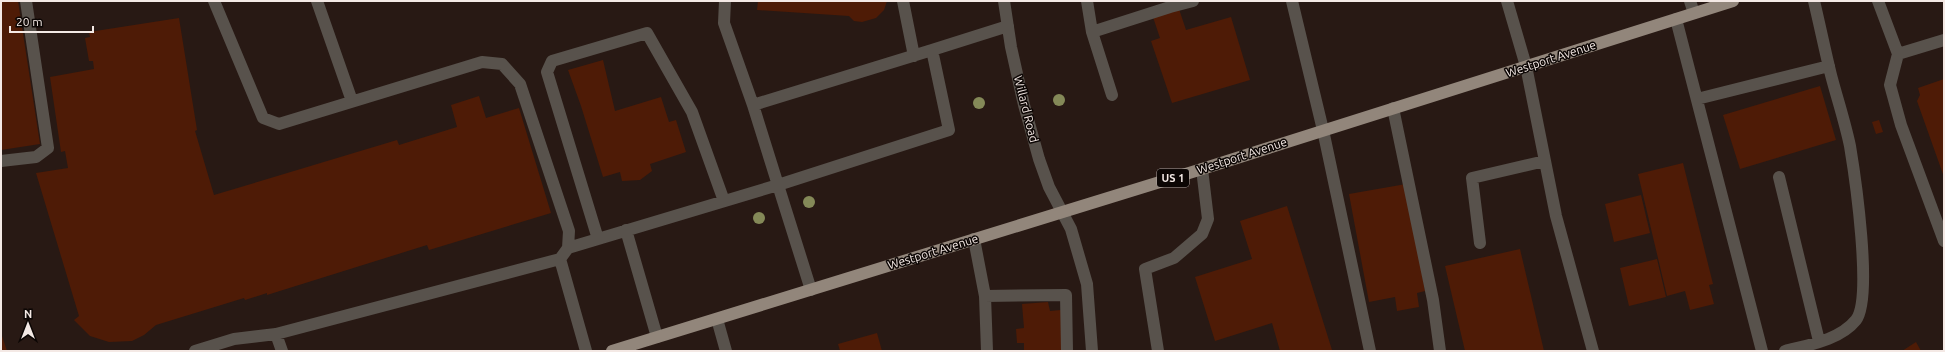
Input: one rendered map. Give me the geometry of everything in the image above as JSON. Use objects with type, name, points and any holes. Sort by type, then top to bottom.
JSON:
[{"type":"main road","name":"Westport Avenue","points":[[612,351],[1202,169],[1730,2]]},
{"type":"street","points":[[1,160],[36,157],[48,148],[26,1]]},
{"type":"street","points":[[195,351],[234,339],[276,334],[560,259],[568,248],[569,231],[520,84],[502,64],[482,62],[279,124],[263,118],[214,1]]},
{"type":"street","points":[[317,1],[352,102]]},
{"type":"street","points":[[725,1],[724,23],[753,105],[811,290]]},
{"type":"street","points":[[903,1],[914,56]]},
{"type":"street","name":"Willard Road","points":[[1004,1],[1024,105],[1037,153],[1049,187],[1062,212],[1077,247],[1087,284],[1092,351]]},
{"type":"street","points":[[1088,1],[1092,32],[1112,95]]},
{"type":"street","points":[[1092,32],[1193,1]]},
{"type":"street","points":[[1292,1],[1323,130],[1370,351]]},
{"type":"street","points":[[1507,1],[1526,66],[1556,216],[1593,351]]},
{"type":"street","points":[[1690,1],[1694,13]]},
{"type":"street","points":[[1785,351],[1838,334],[1856,320],[1861,310],[1863,276],[1861,233],[1850,145],[1829,66],[1814,1]]},
{"type":"street","points":[[1878,1],[1898,54],[1890,85],[1901,125],[1944,241]]},
{"type":"street","points":[[1676,19],[1762,351]]},
{"type":"street","points":[[753,105],[1008,26]]},
{"type":"street","points":[[598,238],[547,72],[552,61],[647,33],[692,112],[724,201]]},
{"type":"street","points":[[1898,54],[1944,40]]},
{"type":"street","points":[[568,248],[778,185],[949,130],[932,50]]},
{"type":"street","points":[[1697,99],[1829,66]]},
{"type":"street","points":[[1393,108],[1433,300],[1440,351]]},
{"type":"street","points":[[1480,243],[1472,178],[1545,161]]},
{"type":"street","points":[[1158,351],[1145,269],[1174,258],[1202,234],[1208,219],[1202,169]]},
{"type":"street","points":[[1779,177],[1819,341]]},
{"type":"street","points":[[626,230],[657,337]]},
{"type":"street","points":[[974,240],[985,296],[987,351]]},
{"type":"street","points":[[560,259],[586,351]]},
{"type":"street","points":[[985,296],[1066,295],[1067,351]]},
{"type":"street","points":[[717,319],[726,351]]},
{"type":"street","points":[[276,334],[282,351]]},
{"type":"building","points":[[1,1],[18,1],[40,144],[1,150]]},
{"type":"building","points":[[758,1],[887,1],[884,10],[876,18],[862,22],[854,21],[849,16],[757,10]]},
{"type":"building","points":[[1179,9],[1186,30],[1231,17],[1250,80],[1172,103],[1151,41],[1160,38],[1153,17]]},
{"type":"building","points":[[179,18],[197,130],[195,131],[214,195],[397,140],[399,145],[457,127],[451,105],[479,96],[486,118],[519,108],[551,213],[429,250],[427,245],[267,295],[267,293],[245,300],[244,298],[156,325],[144,335],[132,341],[109,342],[90,336],[74,320],[79,316],[36,173],[68,168],[65,151],[61,152],[50,77],[94,69],[93,61],[89,61],[85,38],[90,37],[89,32]]},
{"type":"building","points":[[603,60],[615,111],[661,97],[669,122],[676,120],[686,152],[650,164],[652,171],[640,180],[622,181],[620,172],[603,177],[568,70]]},
{"type":"building","points":[[1944,79],[1944,177],[1917,101],[1920,95],[1918,88]]},
{"type":"building","points":[[1820,86],[1836,140],[1740,169],[1723,115]]},
{"type":"building","points":[[1879,120],[1883,132],[1876,134],[1872,122]]},
{"type":"building","points":[[1683,163],[1713,284],[1709,285],[1714,304],[1690,310],[1685,291],[1667,296],[1638,174]]},
{"type":"building","points":[[1406,184],[1425,291],[1417,293],[1419,307],[1397,311],[1395,297],[1369,302],[1349,194]]},
{"type":"building","points":[[1641,195],[1650,233],[1614,242],[1605,204]]},
{"type":"building","points":[[1287,206],[1332,350],[1280,351],[1272,323],[1215,341],[1195,277],[1252,259],[1240,221]]},
{"type":"building","points":[[1520,249],[1544,351],[1465,351],[1445,266]]},
{"type":"building","points":[[1657,259],[1666,297],[1629,306],[1620,268]]},
{"type":"building","points":[[1048,302],[1050,311],[1061,310],[1063,351],[1024,351],[1024,343],[1017,343],[1016,329],[1024,328],[1022,304]]},
{"type":"building","points":[[1,333],[7,351],[1,351]]},
{"type":"building","points":[[877,333],[882,351],[840,351],[838,344]]},
{"type":"building","points":[[1916,342],[1921,351],[1902,351]]}]
